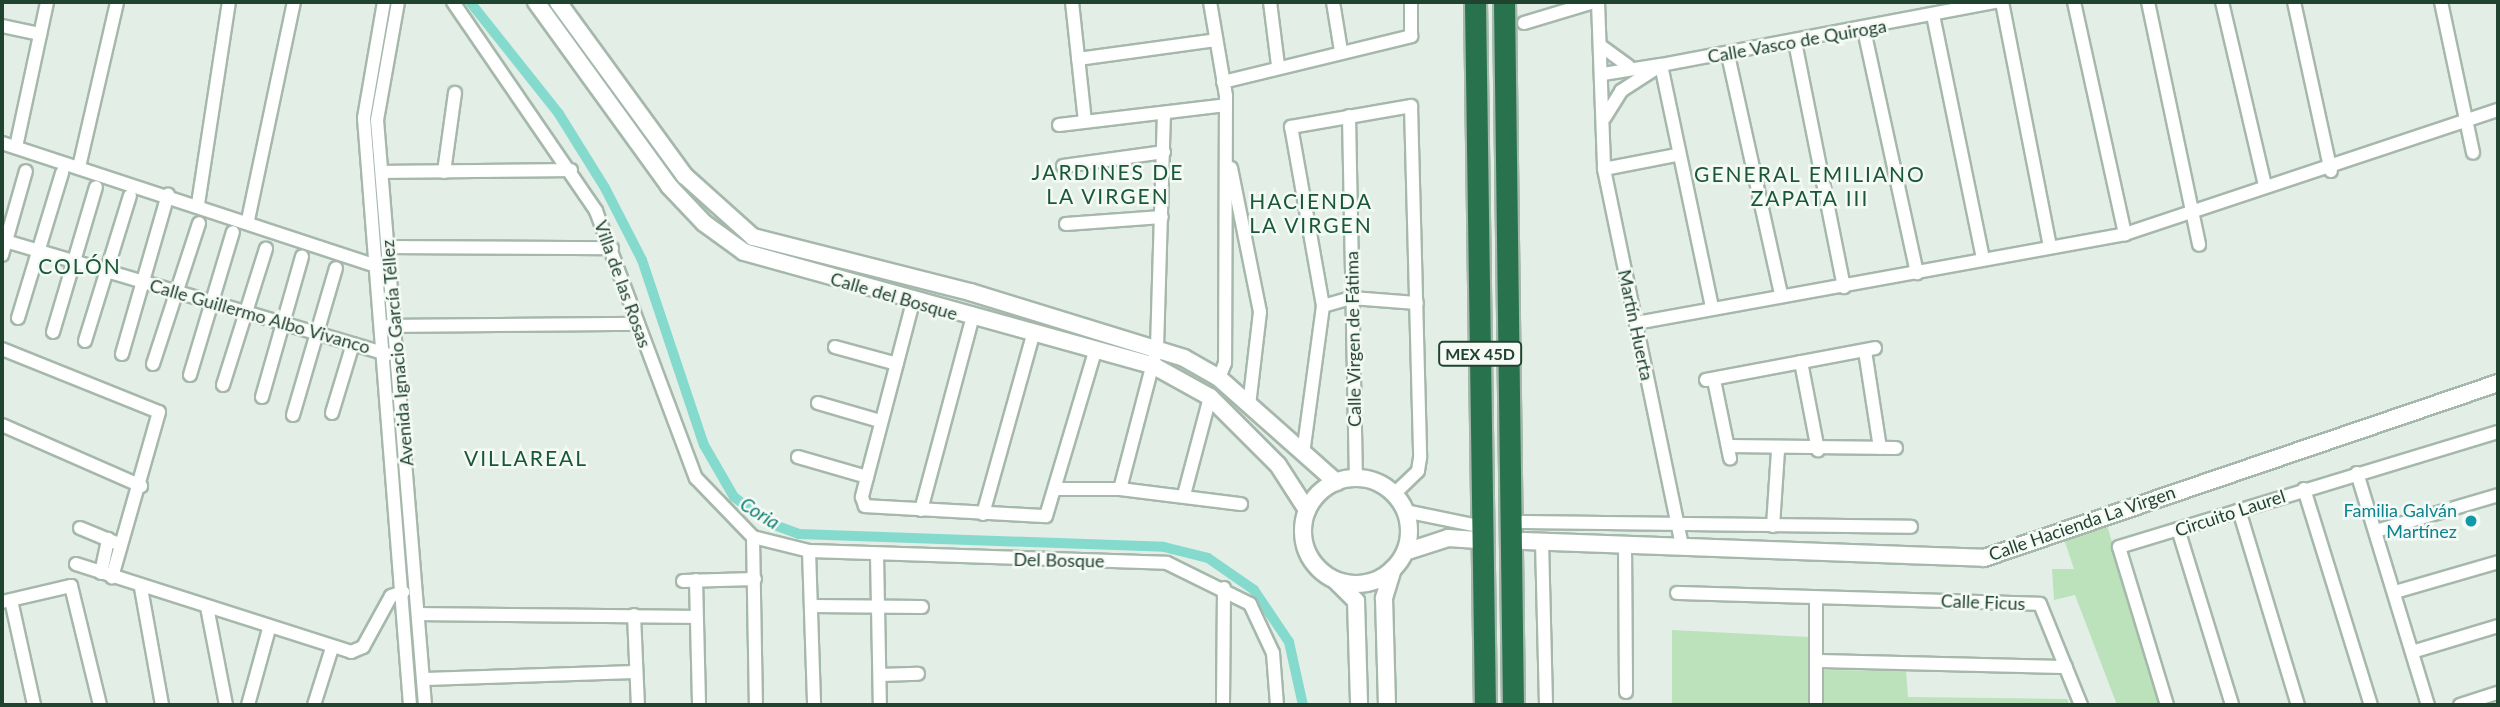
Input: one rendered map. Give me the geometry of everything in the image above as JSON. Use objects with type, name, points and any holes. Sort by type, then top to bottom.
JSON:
[{"type":"highway","name":"MEX 45D","points":[[1475,2],[1485,705]]},
{"type":"highway","name":"MEX 45D","points":[[1504,2],[1513,705]]},
{"type":"street","points":[[16,147],[47,2]]},
{"type":"street","points":[[79,167],[117,2]]},
{"type":"street","points":[[198,204],[229,2]]},
{"type":"street","points":[[248,220],[294,2]]},
{"type":"street","name":"Avenida Ignacio García Téllez","points":[[384,2],[364,118],[382,352],[400,461],[419,614],[425,705]]},
{"type":"street","name":"Avenida Ignacio García Téllez","points":[[398,2],[377,120],[397,356],[403,592],[410,705]]},
{"type":"street","name":"Villa de las Rosas","points":[[453,2],[571,170],[612,248],[696,478],[753,537]]},
{"type":"street","name":"Calle del Bosque","points":[[536,2],[704,223],[744,252],[972,319],[1154,366],[1210,397],[1278,465],[1307,510]]},
{"type":"street","name":"Calle del Bosque","points":[[558,2],[685,176],[753,237],[1157,348],[1219,378],[1336,482]]},
{"type":"street","points":[[1072,2],[1085,121]]},
{"type":"street","points":[[1210,2],[1226,105],[1225,363],[1219,378]]},
{"type":"street","points":[[1270,2],[1278,65]]},
{"type":"street","points":[[1333,2],[1341,51]]},
{"type":"street","points":[[1223,82],[1278,65],[1411,36],[1411,2]]},
{"type":"street","points":[[1524,23],[1596,2],[1603,74],[1602,124]]},
{"type":"street","name":"Calle Vasco de Quiroga","points":[[1610,104],[1661,65],[1864,30],[1996,2]]},
{"type":"street","points":[[2002,2],[2050,246]]},
{"type":"street","points":[[2074,2],[2125,234]]},
{"type":"street","points":[[2148,2],[2199,245]]},
{"type":"street","points":[[2222,2],[2265,185]]},
{"type":"street","points":[[2294,2],[2331,171]]},
{"type":"street","points":[[2441,2],[2473,153]]},
{"type":"street","points":[[1933,15],[1983,258]]},
{"type":"street","points":[[2,26],[40,34]]},
{"type":"street","points":[[1864,30],[1917,273]]},
{"type":"street","points":[[1078,59],[1216,40]]},
{"type":"street","points":[[1795,42],[1844,287]]},
{"type":"street","points":[[1601,46],[1629,66]]},
{"type":"street","points":[[1728,55],[1781,294]]},
{"type":"street","points":[[1603,74],[1629,66],[1661,65],[1676,155],[1712,307]]},
{"type":"street","points":[[444,172],[455,93]]},
{"type":"street","name":"Martín Huerta","points":[[1610,104],[1602,124],[1604,169],[1682,546]]},
{"type":"street","points":[[1059,124],[1226,105]]},
{"type":"street","points":[[1303,454],[1323,306],[1291,127],[1411,106],[1420,458],[1418,471],[1394,494]]},
{"type":"street","points":[[1636,323],[1781,294],[1844,287],[1983,258],[2125,234],[2193,215],[2265,185],[2331,171],[2498,110]]},
{"type":"street","points":[[1120,489],[1157,348],[1164,113]]},
{"type":"street","name":"Calle Virgen de Fátima","points":[[1349,116],[1356,478]]},
{"type":"street","points":[[1226,140],[1259,312],[1249,406]]},
{"type":"street","points":[[2,142],[248,220],[376,266]]},
{"type":"street","points":[[1063,166],[1164,152]]},
{"type":"street","points":[[1604,169],[1676,155]]},
{"type":"street","points":[[382,172],[571,170]]},
{"type":"street","points":[[2,255],[26,171]]},
{"type":"street","points":[[18,318],[62,173]]},
{"type":"street","points":[[53,331],[96,187]]},
{"type":"street","points":[[122,354],[168,195]]},
{"type":"street","points":[[85,341],[130,197]]},
{"type":"street","points":[[1066,224],[1163,217]]},
{"type":"street","points":[[153,364],[199,223]]},
{"type":"street","points":[[190,375],[233,232]]},
{"type":"street","name":"Calle Guillermo Albo Vivanco","points":[[4,241],[397,356]]},
{"type":"street","points":[[388,247],[612,248]]},
{"type":"street","points":[[223,385],[266,249]]},
{"type":"street","points":[[262,397],[302,257]]},
{"type":"street","points":[[293,415],[336,268]]},
{"type":"street","points":[[1323,306],[1351,298],[1417,303]]},
{"type":"street","points":[[913,302],[880,421],[867,477],[865,506],[1046,516],[1095,352]]},
{"type":"street","points":[[921,510],[972,319]]},
{"type":"street","points":[[380,326],[638,324]]},
{"type":"street","points":[[983,514],[1033,335]]},
{"type":"street","points":[[332,413],[354,344]]},
{"type":"street","points":[[835,347],[897,364]]},
{"type":"street","points":[[2,349],[159,412],[141,486],[121,545],[107,575]]},
{"type":"street","points":[[1880,448],[1870,349],[1710,380],[1729,452],[1896,448]]},
{"type":"street","points":[[1801,362],[1818,450]]},
{"type":"street","name":"Calle Hacienda La Virgen","points":[[1524,541],[1984,558],[2498,383]]},
{"type":"street","points":[[1184,495],[1210,397]]},
{"type":"street","points":[[818,403],[880,421]]},
{"type":"street","points":[[2,425],[141,486]]},
{"type":"street","name":"Circuito Laurel","points":[[2166,705],[2119,547],[2498,432]]},
{"type":"street","points":[[1777,526],[1781,450]]},
{"type":"street","points":[[798,457],[867,477]]},
{"type":"street","points":[[2357,473],[2428,705]]},
{"type":"street","points":[[1359,705],[1356,601],[1307,551],[1307,510],[1336,482],[1356,478],[1394,494],[1405,511],[1405,552],[1393,569],[1384,598],[1387,705]]},
{"type":"street","points":[[1056,489],[1120,489],[1241,504]]},
{"type":"street","points":[[2304,489],[2371,705]]},
{"type":"street","points":[[2376,531],[2498,495]]},
{"type":"street","points":[[2239,510],[2298,705]]},
{"type":"street","points":[[1405,511],[1474,533]]},
{"type":"street","points":[[1523,522],[1678,520],[1777,526],[1911,527]]},
{"type":"street","points":[[80,528],[121,545]]},
{"type":"street","points":[[2178,529],[2232,705]]},
{"type":"street","points":[[1405,552],[1474,533]]},
{"type":"street","points":[[753,537],[757,705]]},
{"type":"street","name":"Del Bosque","points":[[753,537],[809,551],[1167,563],[1224,588],[1250,604],[1273,653],[1277,705]]},
{"type":"street","points":[[107,575],[108,539]]},
{"type":"street","points":[[1542,541],[1546,705]]},
{"type":"street","points":[[1625,544],[1626,692]]},
{"type":"street","points":[[809,551],[814,705]]},
{"type":"street","points":[[877,555],[880,705]]},
{"type":"street","points":[[2395,592],[2498,562]]},
{"type":"street","points":[[76,564],[269,629],[351,652],[363,647],[391,596],[403,592]]},
{"type":"street","points":[[1335,580],[1376,581],[1393,569]]},
{"type":"street","points":[[698,705],[695,617],[689,581],[755,579]]},
{"type":"street","points":[[34,705],[6,601],[71,586],[100,705]]},
{"type":"street","points":[[141,588],[162,705]]},
{"type":"street","points":[[1223,705],[1224,588]]},
{"type":"street","points":[[1677,593],[1816,598],[1816,705]]},
{"type":"street","name":"Calle Ficus","points":[[1816,598],[2040,604],[2081,705]]},
{"type":"street","points":[[812,606],[922,607]]},
{"type":"street","points":[[207,607],[226,705]]},
{"type":"street","points":[[419,614],[695,617]]},
{"type":"street","points":[[634,615],[638,705]]},
{"type":"street","points":[[2412,652],[2498,626]]},
{"type":"street","points":[[248,705],[269,629]]},
{"type":"street","points":[[314,705],[331,648]]},
{"type":"street","points":[[1816,661],[2066,667]]},
{"type":"street","points":[[424,678],[636,672]]},
{"type":"street","points":[[880,675],[918,674]]},
{"type":"street","points":[[2460,705],[2498,693]]},
{"type":"green space","points":[[2106,522],[2161,705],[2117,705],[2075,595],[2054,600],[2052,569],[2074,569],[2063,536]]},
{"type":"green space","points":[[1672,630],[1810,637],[1810,705],[1672,705]]},
{"type":"green space","points":[[1822,670],[1906,671],[1908,697],[2067,699],[2070,705],[1823,705]]},
{"type":"waterway","name":"Coria","points":[[470,2],[559,114],[605,188],[642,260],[704,445],[734,497],[769,523],[799,534],[1164,547],[1208,558],[1254,590],[1289,642],[1303,705]]},
{"type":"place","name":"Familia Galván Martínez","points":[[2471,521]]},
{"type":"district","name":"JARDINES DE LA VIRGEN","points":[[1108,184]]},
{"type":"district","name":"GENERAL EMILIANO ZAPATA III","points":[[1810,186]]},
{"type":"district","name":"HACIENDA LA VIRGEN","points":[[1311,213]]},
{"type":"district","name":"COLÓN","points":[[80,266]]},
{"type":"district","name":"VILLAREAL","points":[[526,458]]}]
